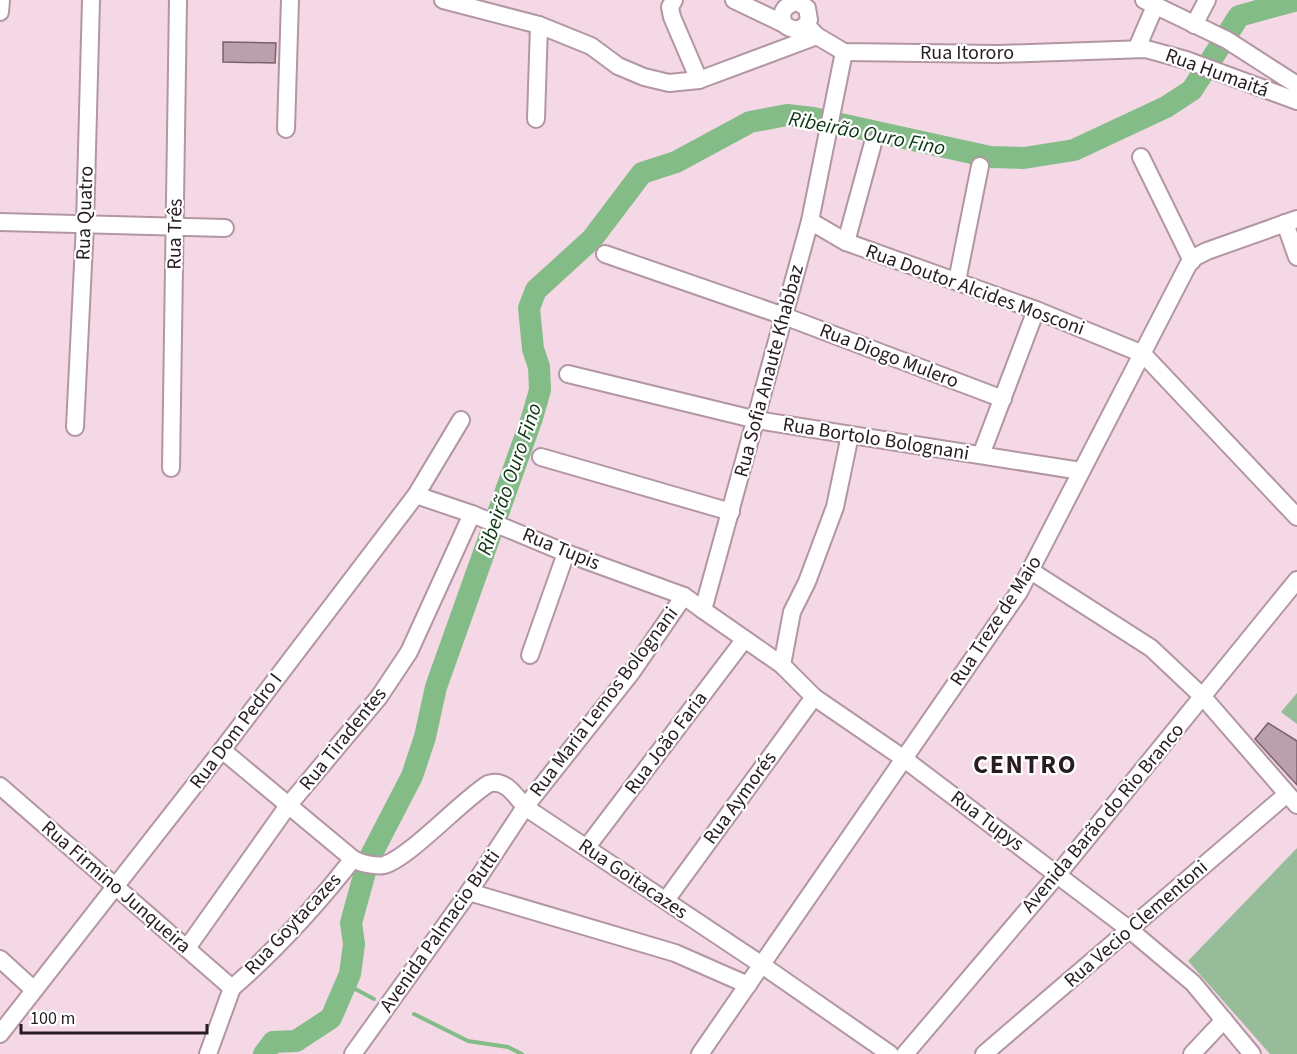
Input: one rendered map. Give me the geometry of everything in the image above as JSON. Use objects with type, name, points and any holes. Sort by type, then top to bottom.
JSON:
[{"type":"street","points":[[0,12],[1,0]]},
{"type":"street","name":"Rua Quatro","points":[[75,427],[85,224],[91,0]]},
{"type":"street","name":"Rua Três","points":[[171,468],[178,0]]},
{"type":"street","points":[[286,129],[290,0]]},
{"type":"street","points":[[443,0],[539,25],[591,46],[618,66],[644,77],[669,83],[699,80],[811,31]]},
{"type":"street","points":[[674,0],[670,7],[672,17],[699,80]]},
{"type":"street","points":[[1194,24],[1208,0]]},
{"type":"street","points":[[740,3],[796,2],[802,4],[810,14],[811,31]]},
{"type":"street","points":[[784,24],[782,12],[796,2]]},
{"type":"street","points":[[740,3],[795,30],[811,31]]},
{"type":"street","points":[[1137,48],[1149,3]]},
{"type":"street","name":"Rua Humaitá","points":[[1149,3],[1227,40],[1297,85]]},
{"type":"street","points":[[536,119],[539,25]]},
{"type":"street","name":"Rua Itororo","points":[[811,31],[844,52],[998,54],[1137,48]]},
{"type":"street","name":"Rua Humaitá","points":[[1137,48],[1186,60],[1297,101]]},
{"type":"street","name":"Rua Sofia Anaute Khabbaz","points":[[703,610],[810,221],[837,97],[844,52]]},
{"type":"street","points":[[846,242],[873,143]]},
{"type":"street","points":[[1141,157],[1192,261],[1207,251],[1291,221],[1297,257]]},
{"type":"street","points":[[957,281],[981,166]]},
{"type":"street","name":"Rua Doutor Alcides Mosconi","points":[[810,221],[846,242],[1036,310],[1143,354]]},
{"type":"street","points":[[0,222],[225,228]]},
{"type":"street","name":"Rua Diogo Mulero","points":[[605,255],[784,316],[1003,399]]},
{"type":"street","name":"Rua Treze de Maio","points":[[700,1054],[1031,571],[1192,261]]},
{"type":"street","points":[[981,455],[1036,310]]},
{"type":"street","points":[[1143,354],[1297,517]]},
{"type":"street","name":"Rua Bortolo Bolognani","points":[[568,374],[757,420],[1081,471]]},
{"type":"street","name":"Rua Dom Pedro I","points":[[0,1034],[222,750],[416,495],[461,420]]},
{"type":"street","points":[[782,665],[792,612],[807,582],[835,507],[850,435]]},
{"type":"street","points":[[541,458],[731,512]]},
{"type":"street","name":"Rua Tupis","points":[[416,495],[478,516],[566,553],[684,596],[703,610]]},
{"type":"street","name":"Rua Tiradentes","points":[[187,948],[287,807],[379,697],[409,652],[478,516]]},
{"type":"street","points":[[530,655],[566,553]]},
{"type":"street","points":[[1031,571],[1134,635],[1203,697],[1292,799]]},
{"type":"street","name":"Avenida Barão do Rio Branco","points":[[905,1054],[1058,874],[1297,579]]},
{"type":"street","name":"Rua Maria Lemos Bolognani","points":[[525,807],[631,673],[684,596]]},
{"type":"street","name":"Rua Tupys","points":[[703,610],[782,665],[814,697],[903,758],[1130,930],[1193,983],[1252,1054]]},
{"type":"street","name":"Rua João Faria","points":[[587,847],[744,640]]},
{"type":"street","name":"Rua Aymorés","points":[[666,900],[814,697]]},
{"type":"street","points":[[222,750],[287,807],[357,861]]},
{"type":"street","name":"Rua Goitacazes","points":[[357,861],[384,865],[412,846],[488,784],[494,782],[504,784],[525,807],[666,900],[890,1054]]},
{"type":"street","name":"Rua Firmino Junqueira","points":[[0,786],[232,988]]},
{"type":"street","name":"Rua Vecio Clementoni","points":[[984,1054],[1130,930],[1292,799]]},
{"type":"street","name":"Avenida Palmacio Butti","points":[[353,1054],[469,892],[525,807]]},
{"type":"street","name":"Rua Goytacazes","points":[[232,988],[268,957],[357,861]]},
{"type":"street","points":[[469,892],[675,953],[748,985]]},
{"type":"street","points":[[0,959],[33,989]]},
{"type":"street","points":[[208,1054],[232,988]]},
{"type":"street","points":[[1192,1054],[1224,1020]]},
{"type":"green space","points":[[1297,693],[1297,724],[1281,712]]},
{"type":"green space","points":[[1297,848],[1297,1054],[1270,1054],[1188,961]]},
{"type":"building","points":[[223,42],[276,43],[275,63],[223,62]]},
{"type":"building","points":[[1268,723],[1297,741],[1297,785],[1255,739]]},
{"type":"waterway","name":"Ribeirão Ouro Fino","points":[[264,1054],[273,1042],[296,1041],[331,1018],[350,974],[354,944],[351,923],[368,861],[412,776],[425,737],[436,687],[540,390],[539,367],[533,349],[529,308],[536,290],[592,239],[642,173],[676,162],[750,122],[787,115],[813,118],[990,157],[1024,158],[1074,150],[1166,107],[1192,90],[1239,16],[1297,0]]},
{"type":"waterway","points":[[346,984],[374,999]]},
{"type":"waterway","points":[[414,1014],[468,1041],[508,1047],[522,1054]]},
{"type":"district","name":"CENTRO","points":[[1025,764]]}]
